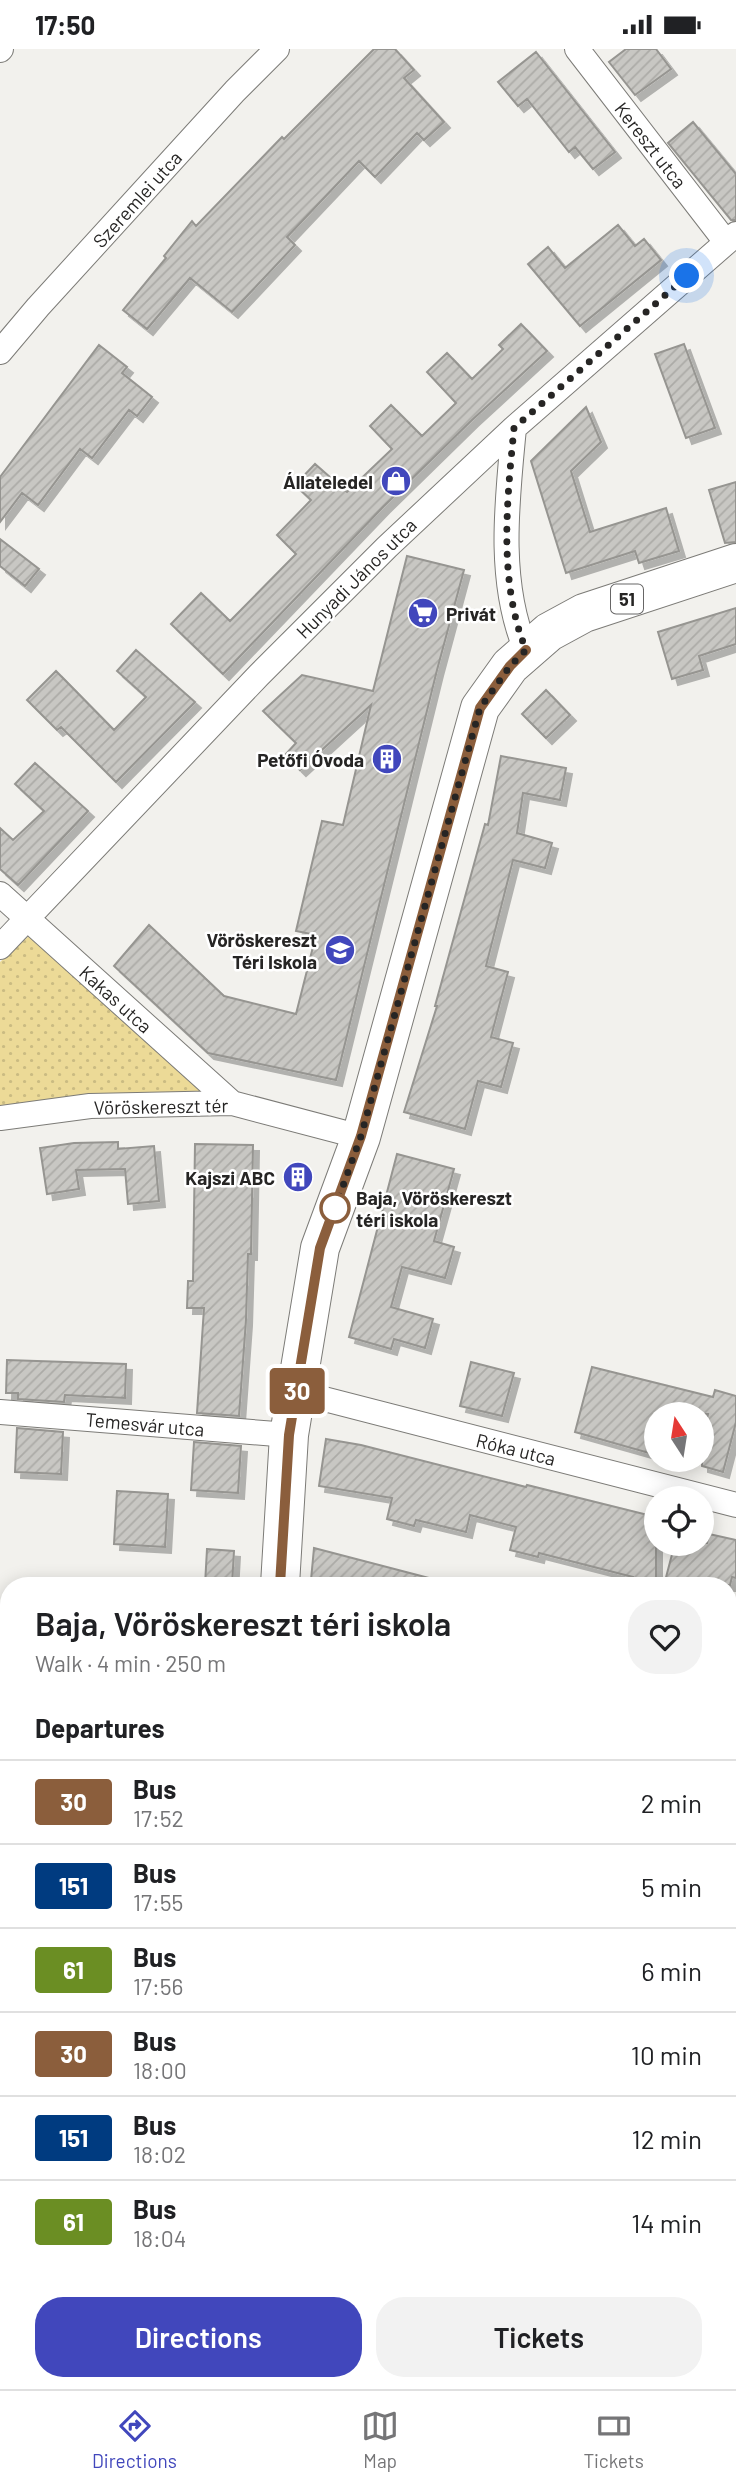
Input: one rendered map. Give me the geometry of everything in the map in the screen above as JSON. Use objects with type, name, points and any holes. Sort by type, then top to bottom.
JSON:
[{"type":"main road","name":"51","points":[[280,1577],[289,1435],[320,1248],[361,1136],[480,708],[510,666],[549,632],[584,613],[736,563]]},
{"type":"street","name":"Szeremlei utca","points":[[0,352],[234,91],[277,49]]},
{"type":"street","name":"Kereszt utca","points":[[577,49],[731,238]]},
{"type":"street","name":"Hunyadi János utca","points":[[0,947],[377,556],[514,428],[731,238]]},
{"type":"street","points":[[514,428],[506,515],[510,584],[516,625],[526,650]]},
{"type":"street","name":"Kakas utca","points":[[0,894],[232,1103]]},
{"type":"street","name":"Vöröskereszt tér","points":[[0,1118],[90,1106],[232,1103],[361,1136]]},
{"type":"street","name":"Róka utca","points":[[297,1392],[736,1506]]},
{"type":"street","name":"Temesvár utca","points":[[0,1412],[289,1435]]},
{"type":"shaded area","points":[[29,936],[207,1094],[0,1118],[0,962]]},
{"type":"building","points":[[374,49],[395,49],[414,70],[404,78],[444,122],[424,140],[417,133],[375,177],[359,161],[287,237],[295,245],[232,312],[190,278],[147,329],[123,310],[166,258],[164,256],[192,221],[196,226],[282,137],[284,139]]},
{"type":"building","points":[[626,49],[656,49],[671,69],[635,95],[609,62]]},
{"type":"building","points":[[536,52],[615,152],[593,169],[575,147],[569,152],[527,99],[518,106],[498,82]]},
{"type":"building","points":[[693,122],[736,174],[736,220],[731,220],[668,143]]},
{"type":"building","points":[[618,225],[635,246],[644,239],[661,260],[580,326],[528,264],[548,247],[565,268]]},
{"type":"building","points":[[521,324],[547,351],[383,507],[223,674],[171,624],[201,593],[230,621],[296,554],[277,535],[311,500],[295,485],[315,464],[347,492],[392,449],[370,426],[391,405],[422,436],[456,403],[427,372],[447,353],[472,379],[503,349],[499,345]]},
{"type":"building","points":[[684,344],[715,428],[686,438],[655,354]]},
{"type":"building","points":[[99,345],[127,367],[122,373],[152,397],[137,416],[129,410],[92,458],[80,449],[38,505],[22,493],[0,522],[0,477]]},
{"type":"building","points":[[586,407],[601,442],[571,471],[590,532],[666,508],[679,551],[639,563],[635,551],[566,573],[531,461]]},
{"type":"building","points":[[736,482],[736,542],[725,543],[709,490]]},
{"type":"building","points":[[0,539],[39,569],[25,586],[0,566]]},
{"type":"building","points":[[407,556],[464,570],[336,1080],[208,1053],[114,966],[149,925],[224,996],[296,1014],[316,935],[296,931],[322,821],[343,825],[371,705],[300,770],[285,755],[296,743],[263,711],[302,675],[373,691]]},
{"type":"building","points":[[736,608],[736,644],[699,656],[703,670],[672,679],[658,632]]},
{"type":"building","points":[[136,650],[195,702],[116,782],[61,727],[57,730],[27,700],[56,671],[114,730],[146,697],[117,671]]},
{"type":"building","points":[[546,690],[570,715],[546,738],[522,714]]},
{"type":"building","points":[[501,756],[566,768],[560,800],[523,793],[517,833],[552,843],[545,868],[513,860],[486,966],[508,972],[491,1037],[513,1043],[501,1087],[478,1081],[465,1129],[404,1112],[437,1006],[485,824],[488,825]]},
{"type":"building","points":[[35,763],[88,811],[18,885],[0,869],[0,828],[13,840],[44,811],[15,784]]},
{"type":"building","points":[[118,1142],[118,1149],[154,1146],[159,1201],[128,1204],[125,1169],[76,1170],[79,1189],[47,1194],[40,1148],[74,1143]]},
{"type":"building","points":[[195,1144],[253,1145],[251,1254],[248,1254],[239,1416],[197,1413],[204,1308],[187,1308],[188,1281],[193,1281]]},
{"type":"building","points":[[397,1154],[454,1169],[434,1241],[454,1247],[445,1278],[402,1267],[391,1307],[433,1319],[425,1348],[394,1339],[391,1349],[349,1337]]},
{"type":"building","points":[[7,1360],[126,1364],[125,1398],[65,1395],[64,1402],[18,1399],[18,1393],[6,1393]]},
{"type":"building","points":[[471,1362],[514,1373],[502,1416],[460,1406]]},
{"type":"building","points":[[592,1367],[713,1397],[715,1390],[736,1396],[736,1422],[723,1472],[714,1469],[714,1402],[644,1402],[644,1452],[575,1432]]},
{"type":"building","points":[[17,1428],[63,1432],[61,1474],[15,1472]]},
{"type":"building","points":[[326,1439],[361,1445],[644,1514],[644,1556],[656,1556],[656,1577],[633,1577],[539,1553],[538,1557],[510,1550],[516,1527],[470,1515],[466,1532],[416,1520],[414,1526],[387,1519],[392,1498],[319,1486]]},
{"type":"building","points":[[194,1442],[241,1446],[238,1493],[191,1490]]},
{"type":"building","points":[[117,1491],[168,1494],[165,1547],[114,1544]]},
{"type":"building","points":[[714,1535],[736,1540],[736,1577],[666,1577],[672,1556],[714,1556]]},
{"type":"building","points":[[314,1548],[425,1577],[311,1577]]},
{"type":"building","points":[[207,1549],[234,1551],[232,1577],[205,1577]]},
{"type":"bus line","name":"30","points":[[280,1577],[289,1435],[320,1248],[361,1136],[480,708],[510,666],[526,650]]},
{"type":"place","name":"Állateledel","points":[[396,481]]},
{"type":"place","name":"Privát","points":[[423,613]]},
{"type":"place","name":"Petőfi Óvoda","points":[[387,759]]},
{"type":"place","name":"Vöröskereszt Téri Iskola","points":[[340,950]]},
{"type":"place","name":"Kajszi ABC","points":[[298,1177]]},
{"type":"place","name":"Baja, Vöröskereszt téri iskola","points":[[335,1208]]},
{"type":"route","points":[[335,1208],[361,1136],[480,708],[510,666],[526,650],[516,625],[510,584],[506,515],[514,428],[687,276]]}]
